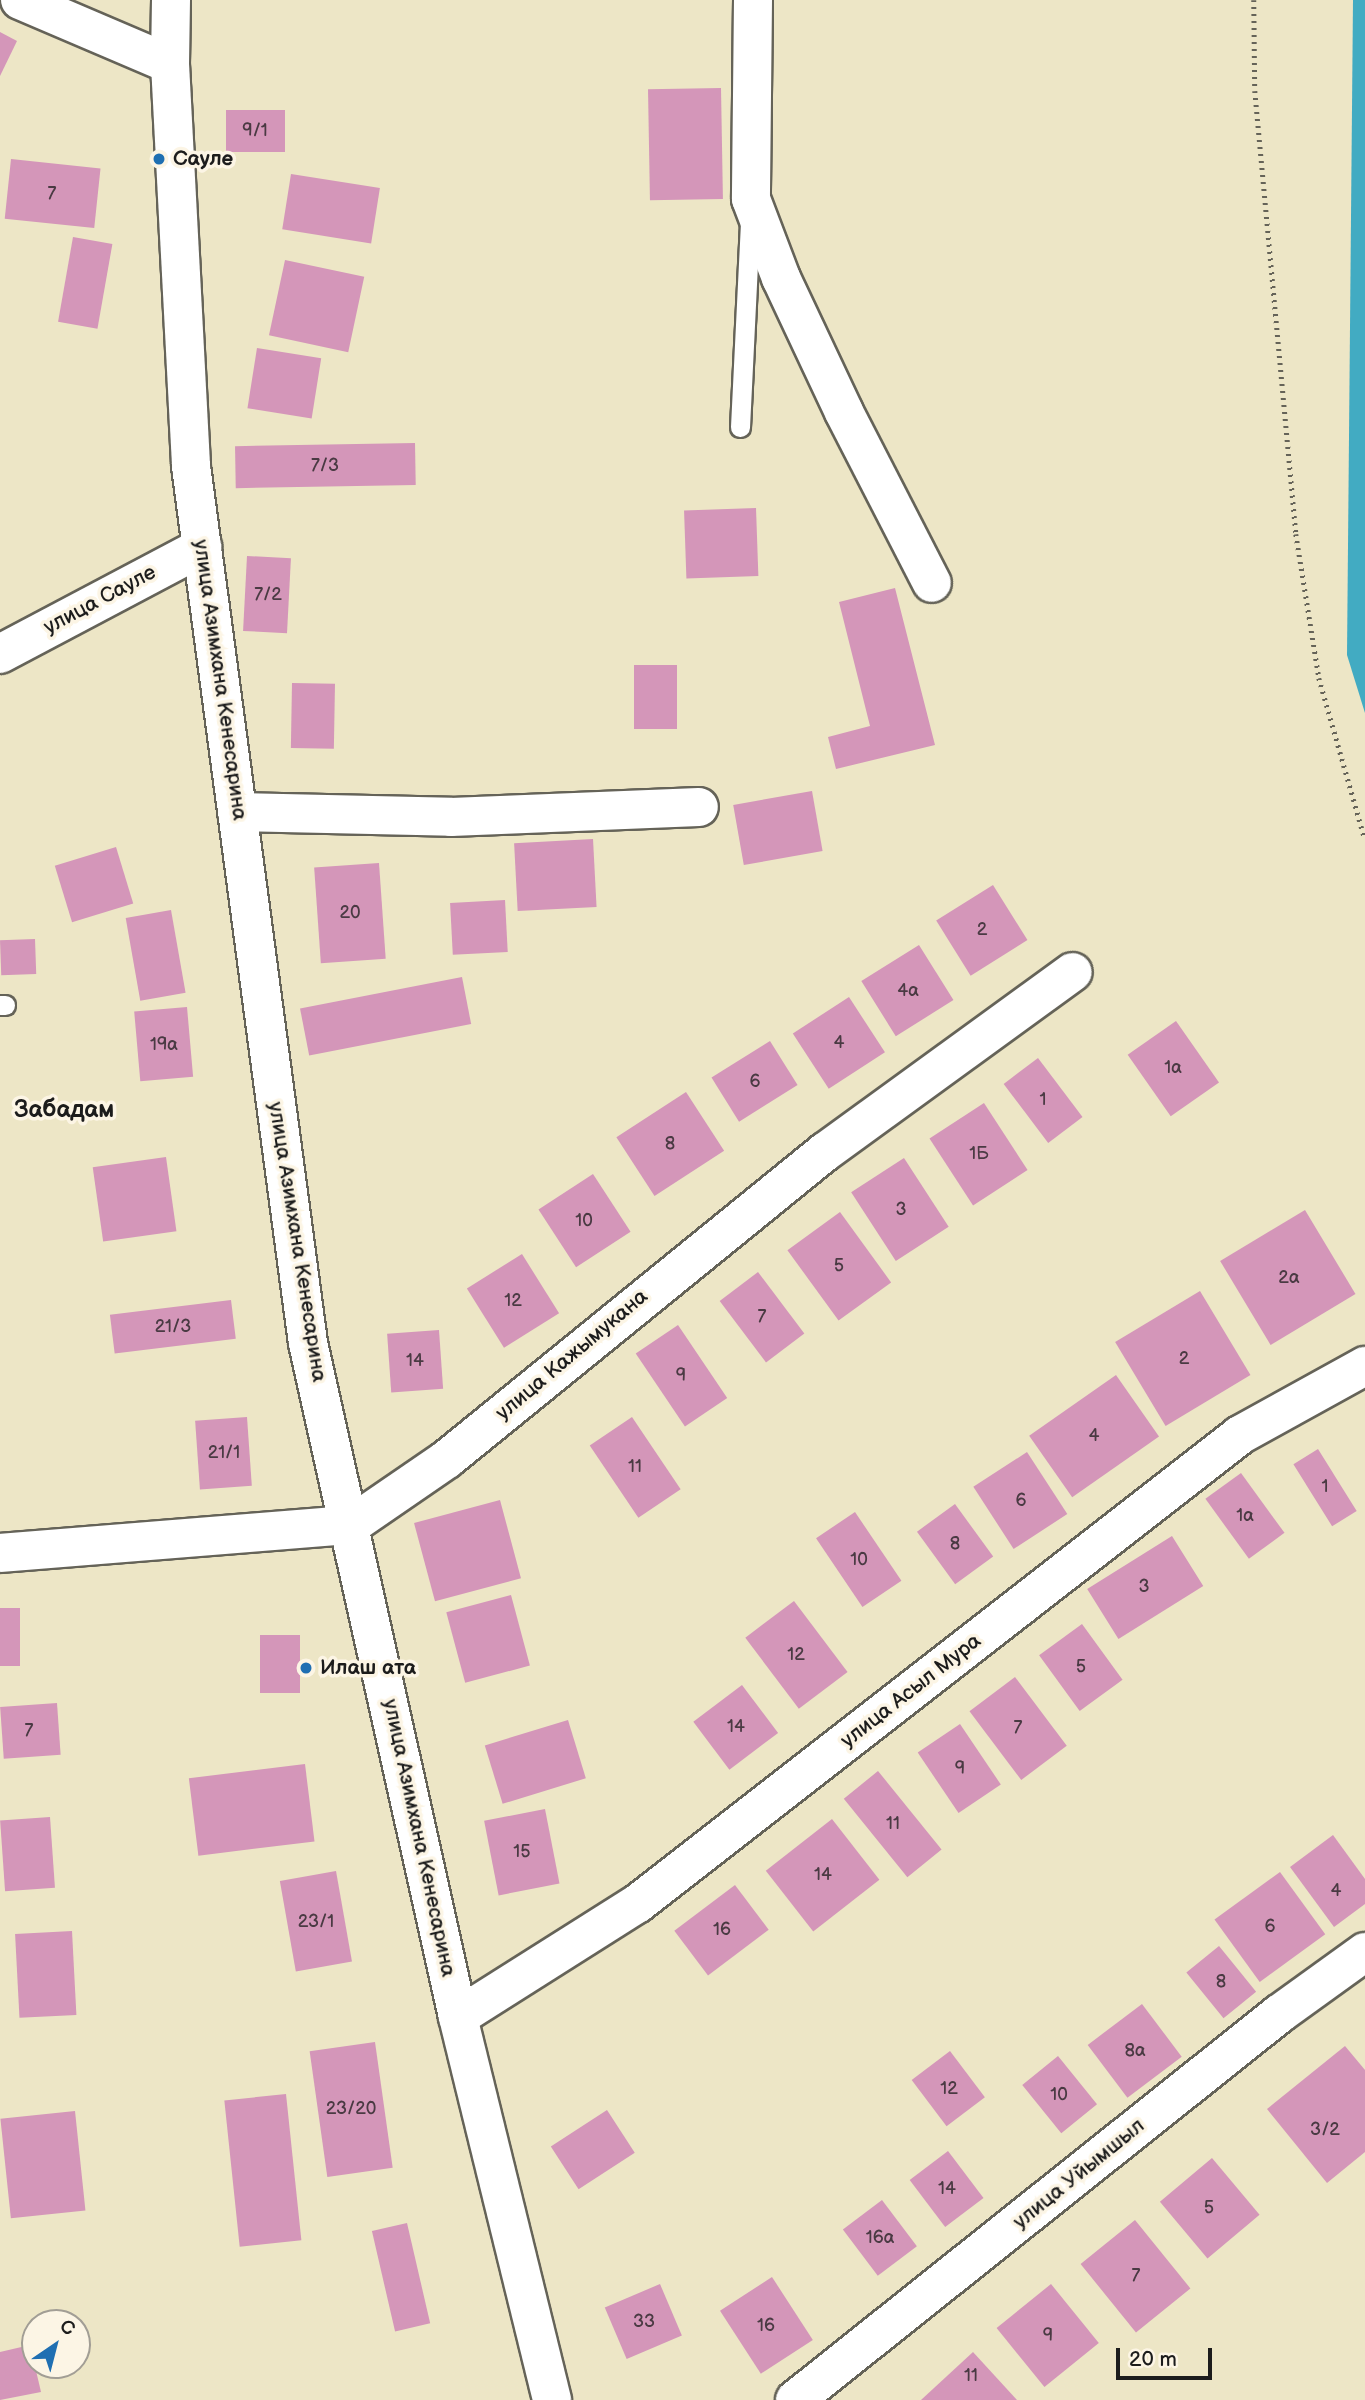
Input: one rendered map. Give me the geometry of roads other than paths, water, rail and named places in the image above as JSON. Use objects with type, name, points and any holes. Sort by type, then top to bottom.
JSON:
[{"type":"street","points":[[20,0],[170,64]]},
{"type":"street","name":"улица Азимхана Кенесарина","points":[[171,0],[170,64],[191,466],[308,1343],[351,1525],[458,2017],[552,2400]]},
{"type":"street","points":[[753,0],[751,198],[780,278],[832,388],[932,583]]},
{"type":"street","name":"улица Сауле","points":[[0,654],[202,547]]},
{"type":"street","points":[[237,811],[451,817],[699,807]]},
{"type":"street","name":"улица Кажымукана","points":[[0,1553],[351,1525],[447,1459],[825,1152],[1073,972]]},
{"type":"street","name":"улица Асыл Мура","points":[[458,2017],[637,1904],[1240,1435],[1365,1366]]},
{"type":"street","name":"улица Уйымшыл","points":[[795,2400],[1279,2014],[1365,1952]]},
{"type":"lane","points":[[740,427],[751,198]]},
{"type":"water","points":[[1353,0],[1365,0],[1365,713],[1347,655]]},
{"type":"place","name":"Сауле","points":[[159,159]]},
{"type":"place","name":"Илаш ата","points":[[306,1668]]},
{"type":"district","name":"Забадам","points":[[64,1110]]}]
